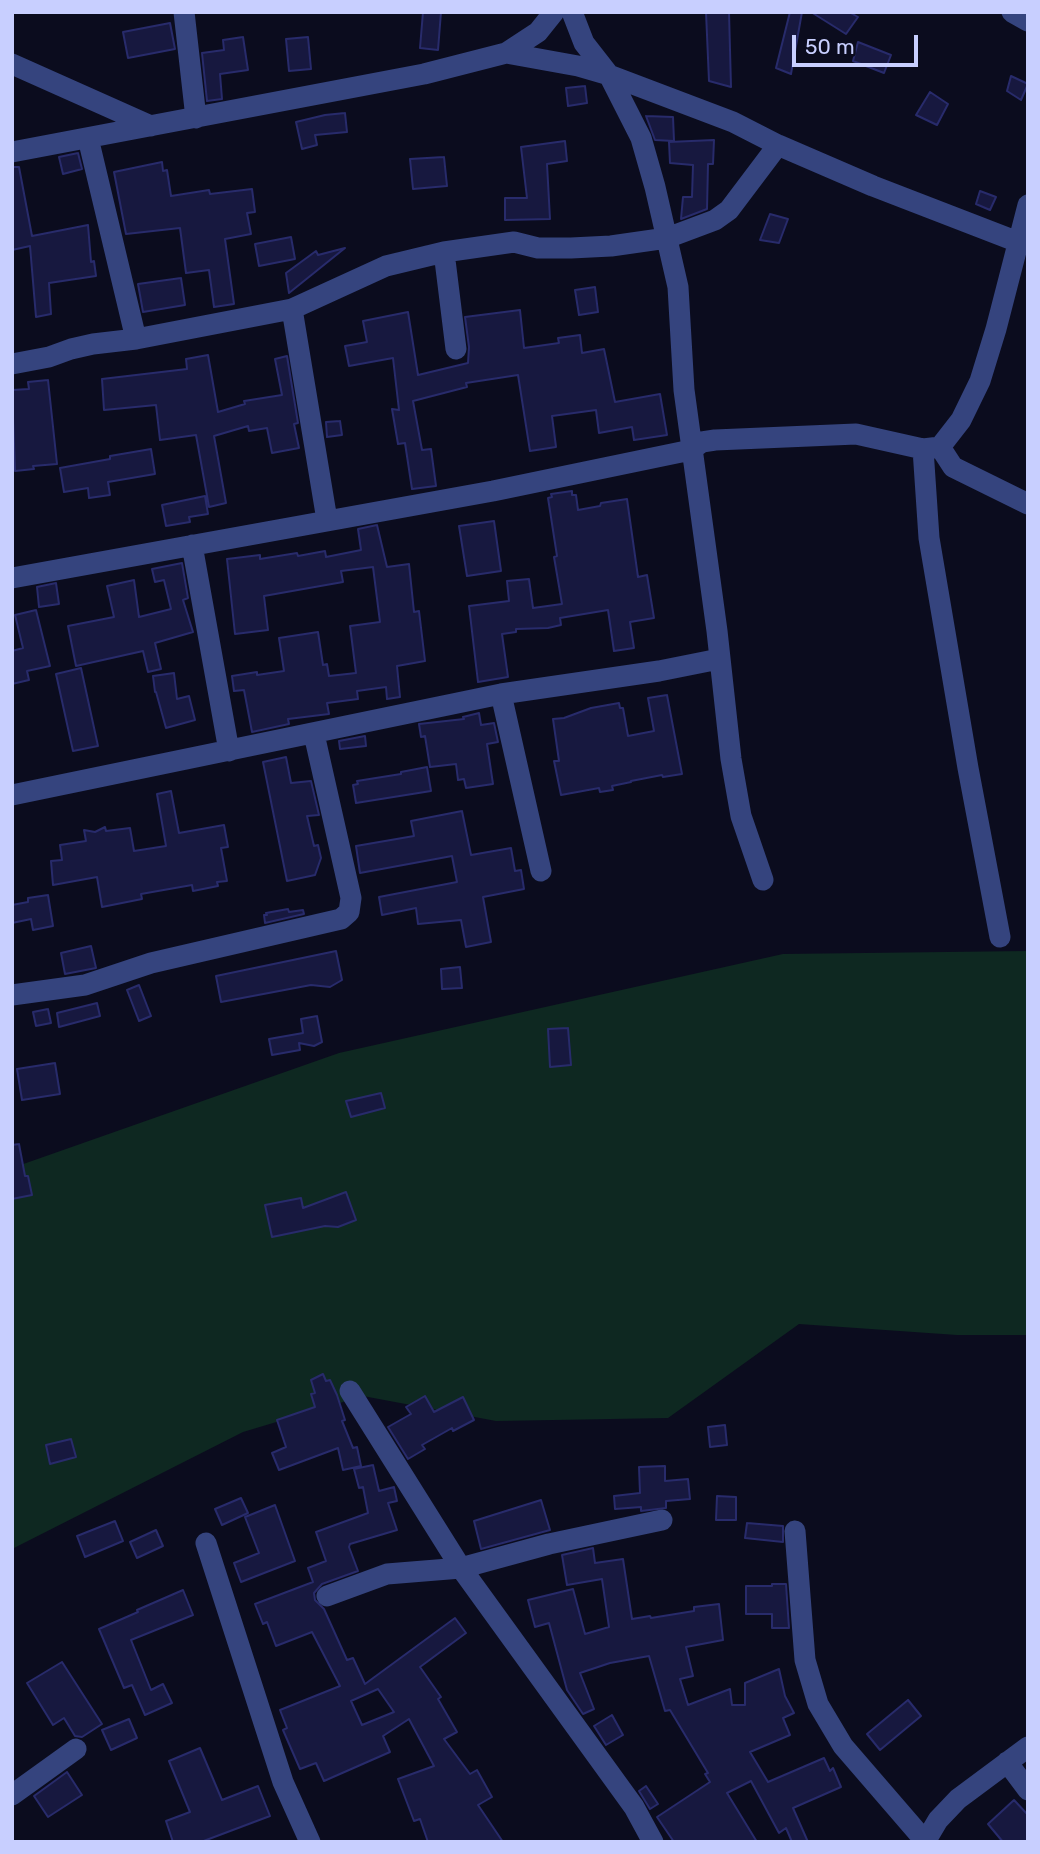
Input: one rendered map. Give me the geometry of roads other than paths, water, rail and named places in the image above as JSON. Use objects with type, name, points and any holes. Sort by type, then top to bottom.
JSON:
[{"type":"street","points":[[184,12],[196,118]]},
{"type":"street","points":[[572,12],[584,43],[609,75],[640,138],[678,287],[681,356],[691,450],[731,759],[741,816],[763,880]]},
{"type":"street","points":[[1012,12],[1028,21]]},
{"type":"street","points":[[12,152],[424,74],[506,53],[538,32],[545,15]]},
{"type":"street","points":[[506,53],[578,66],[609,75],[733,122],[778,145],[873,186],[1023,243]]},
{"type":"street","points":[[12,64],[151,126]]},
{"type":"street","points":[[88,138],[136,339]]},
{"type":"street","points":[[12,365],[71,349],[292,309],[386,266],[444,252],[514,242],[538,248],[571,248],[611,246],[667,238],[715,220],[729,210],[778,145]]},
{"type":"street","points":[[1000,937],[961,734],[929,538],[932,448],[961,420],[980,381],[1023,243],[1028,205]]},
{"type":"street","points":[[444,252],[456,349]]},
{"type":"street","points":[[292,309],[327,520]]},
{"type":"street","points":[[12,578],[493,491],[691,450],[702,442],[715,440],[856,434],[932,448],[953,467],[1028,504]]},
{"type":"street","points":[[192,545],[229,751]]},
{"type":"street","points":[[12,795],[501,694],[659,671],[719,659]]},
{"type":"street","points":[[501,694],[541,871]]},
{"type":"street","points":[[12,995],[85,985],[151,963],[341,919],[349,912],[351,898],[314,734]]},
{"type":"street","points":[[351,1391],[461,1568],[634,1807],[653,1842]]},
{"type":"street","points":[[327,1596],[387,1574],[461,1568],[549,1544],[662,1520]]},
{"type":"street","points":[[794,1531],[805,1660],[818,1704],[843,1746],[925,1841],[938,1821],[958,1799],[1028,1747]]},
{"type":"street","points":[[206,1543],[284,1782],[310,1842]]},
{"type":"street","points":[[12,1795],[76,1749]]},
{"type":"street","points":[[1007,1762],[1028,1790]]}]
